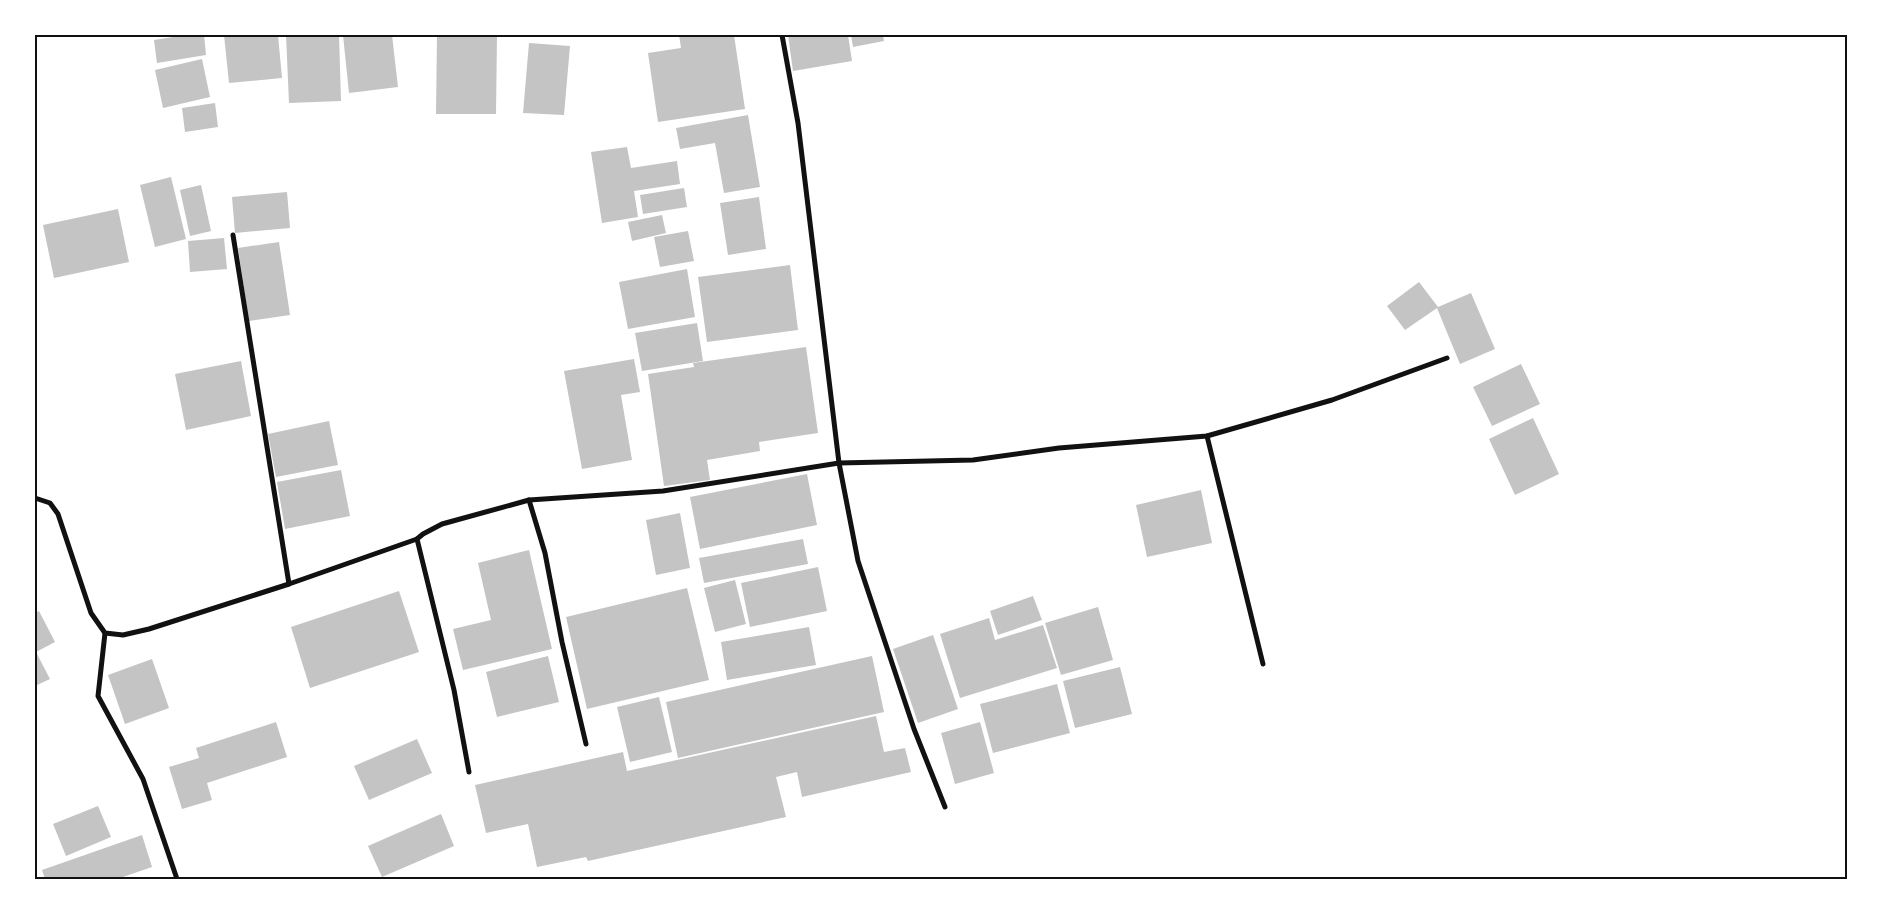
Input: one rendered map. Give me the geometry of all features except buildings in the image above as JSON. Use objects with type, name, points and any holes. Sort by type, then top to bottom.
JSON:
[{"type":"street","points":[[782,35],[798,123],[839,463],[858,561],[914,729],[945,807]]},
{"type":"street","points":[[233,236],[289,584]]},
{"type":"street","points":[[105,633],[123,635],[149,629],[289,584],[417,539],[442,524],[529,500],[663,491],[839,463],[973,460],[1059,448],[1207,436],[1332,400],[1447,358]]},
{"type":"street","points":[[1207,436],[1263,664]]},
{"type":"street","points":[[35,498],[50,503],[58,514],[91,613],[105,633],[98,696],[143,779],[177,879]]},
{"type":"street","points":[[529,500],[545,553],[562,642],[586,744]]},
{"type":"street","points":[[417,539],[454,690],[469,772]]}]
